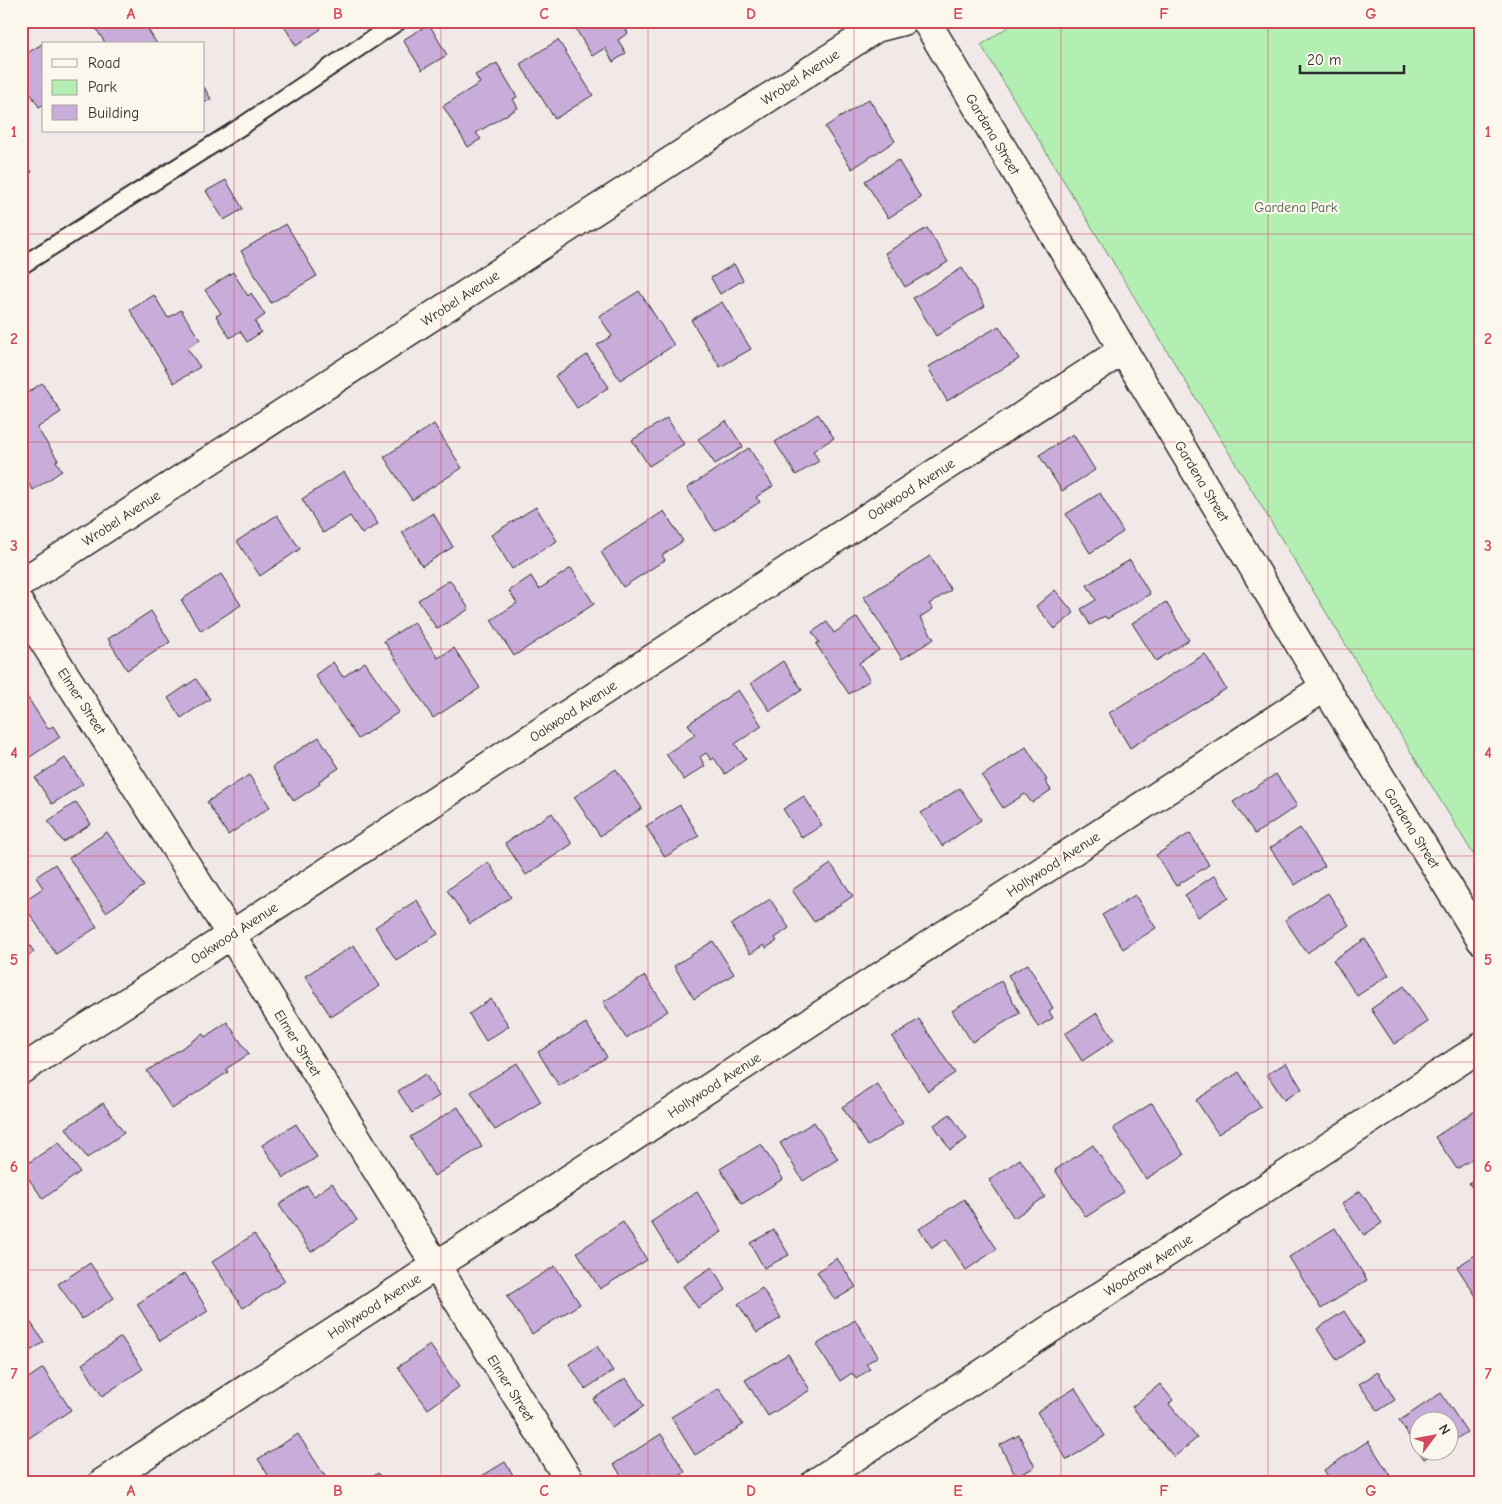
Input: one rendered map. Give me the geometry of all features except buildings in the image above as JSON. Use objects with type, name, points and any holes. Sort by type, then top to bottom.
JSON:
[{"type":"street","name":"Wrobel Avenue","points":[[21,583],[876,28],[903,21]]},
{"type":"street","name":"Gardena Street","points":[[926,21],[1326,687],[1481,940]]},
{"type":"street","name":"Oakwood Avenue","points":[[21,1070],[231,935],[1123,350]]},
{"type":"street","name":"Elmer Street","points":[[21,606],[231,935],[571,1483]]},
{"type":"street","name":"Hollywood Avenue","points":[[102,1483],[1326,687]]},
{"type":"street","name":"Woodrow Avenue","points":[[815,1483],[1481,1047]]},
{"type":"lane","points":[[21,266],[242,126],[399,21]]},
{"type":"green space","name":"Gardena Park","points":[[1017,21],[1481,21],[1481,867],[981,45]]}]
